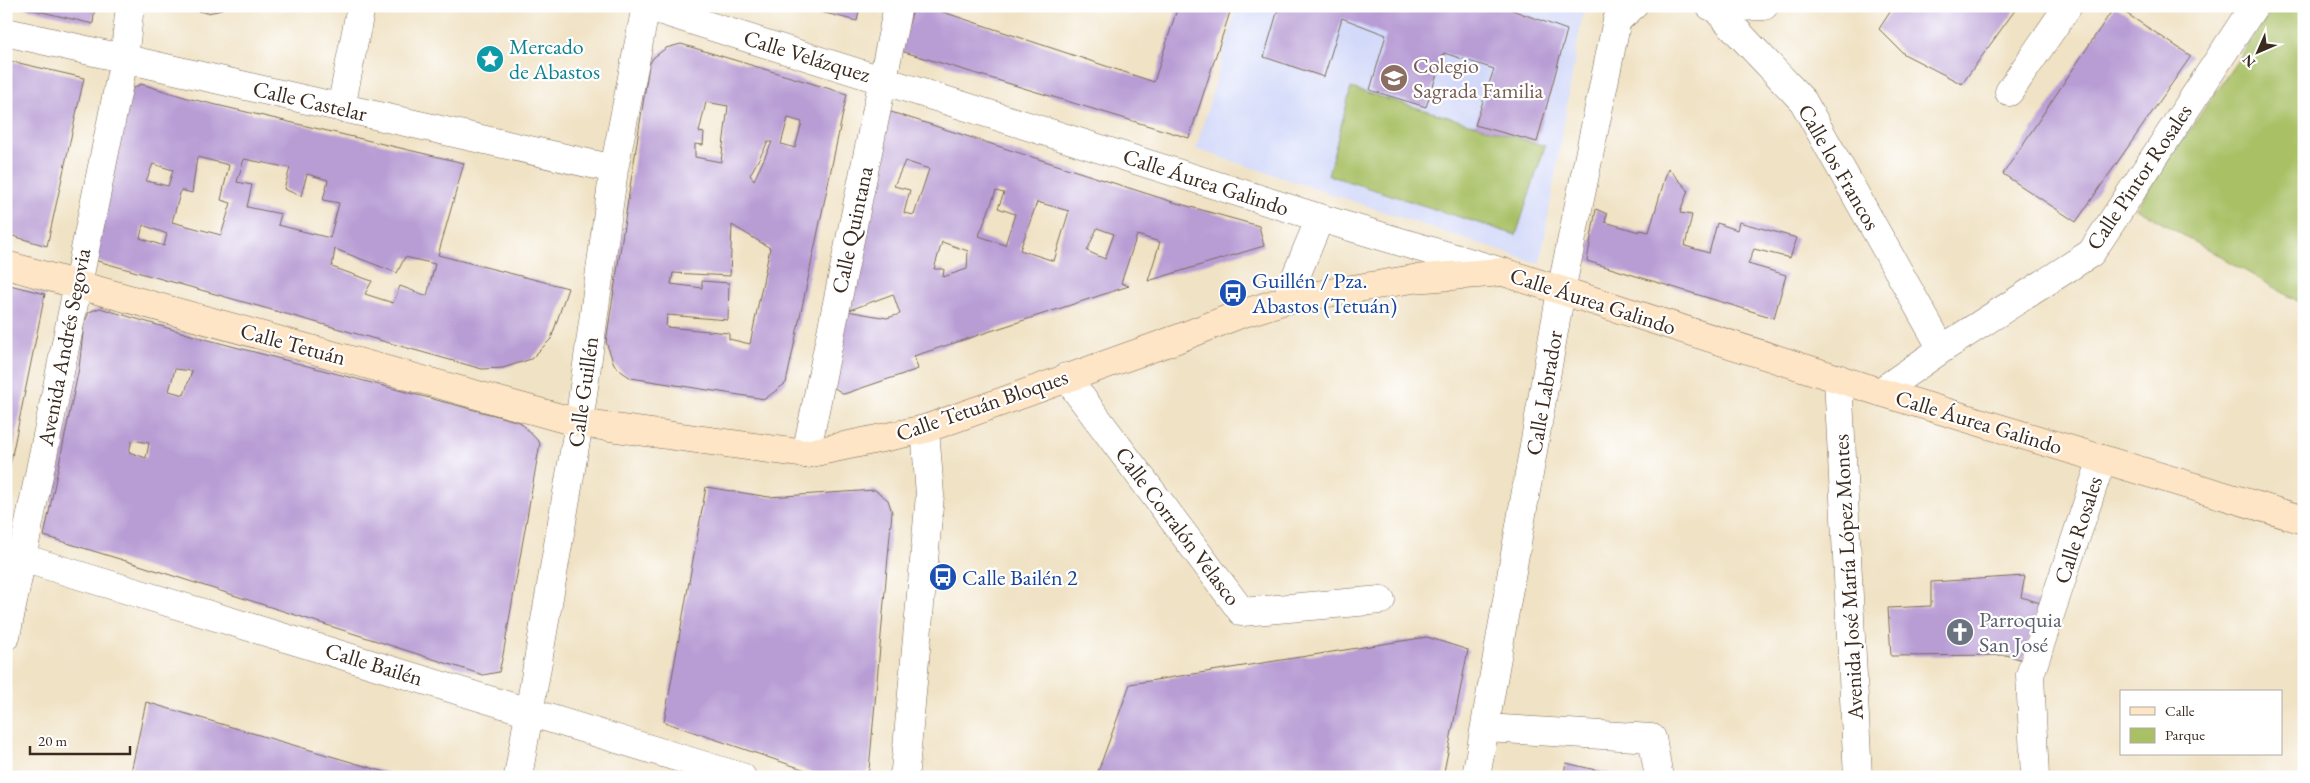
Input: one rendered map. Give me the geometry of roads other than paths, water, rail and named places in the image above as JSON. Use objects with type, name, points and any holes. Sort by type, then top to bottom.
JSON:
[{"type":"street","name":"Avenida Andrés Segovia","points":[[6,636],[14,555],[77,284],[124,59],[130,6]]},
{"type":"street","points":[[341,108],[361,6]]},
{"type":"street","name":"Calle Velázquez","points":[[646,6],[883,79]]},
{"type":"street","name":"Calle Guillén","points":[[518,777],[531,711],[579,423],[614,169],[646,6]]},
{"type":"street","name":"Calle Quintana","points":[[806,454],[898,6]]},
{"type":"street","name":"Calle Labrador","points":[[1476,777],[1562,291],[1617,20],[1633,6]]},
{"type":"street","points":[[1713,7],[1764,6]]},
{"type":"street","points":[[2009,92],[2068,6]]},
{"type":"street","name":"Calle Pintor Rosales","points":[[1880,392],[1942,349],[2091,252],[2254,6]]},
{"type":"street","name":"Calle los Francos","points":[[1713,7],[1804,101],[1942,349]]},
{"type":"street","name":"Calle Castelar","points":[[6,32],[614,169]]},
{"type":"street","name":"Calle Áurea Galindo","points":[[883,79],[1320,218],[1503,272],[1880,392],[2304,520]]},
{"type":"street","points":[[1286,300],[1320,218]]},
{"type":"street","name":"Calle Tetuán","points":[[6,265],[579,423]]},
{"type":"street","name":"Calle Tetuán Bloques","points":[[579,423],[806,454],[925,429],[1238,314],[1286,300],[1413,279],[1503,272]]},
{"type":"street","name":"Calle Corralón Velasco","points":[[1066,377],[1242,612],[1381,600]]},
{"type":"street","name":"Avenida José María López Montes","points":[[1838,378],[1858,777]]},
{"type":"street","points":[[903,777],[906,770],[930,495],[925,429]]},
{"type":"street","name":"Calle Rosales","points":[[2035,777],[2030,675],[2102,459]]},
{"type":"street","name":"Calle Bailén","points":[[14,555],[531,711],[742,777]]},
{"type":"street","points":[[1485,728],[1652,738],[1659,777]]},
{"type":"place","name":"Mercado de Abastos","points":[[490,59]]},
{"type":"place","name":"Colegio Sagrada Familia","points":[[1394,78]]},
{"type":"place","name":"Guillén / Pza. Abastos (Tetuán)","points":[[1233,293]]},
{"type":"place","name":"Calle Bailén 2","points":[[943,577]]},
{"type":"place","name":"Parroquia San José","points":[[1960,632]]}]
